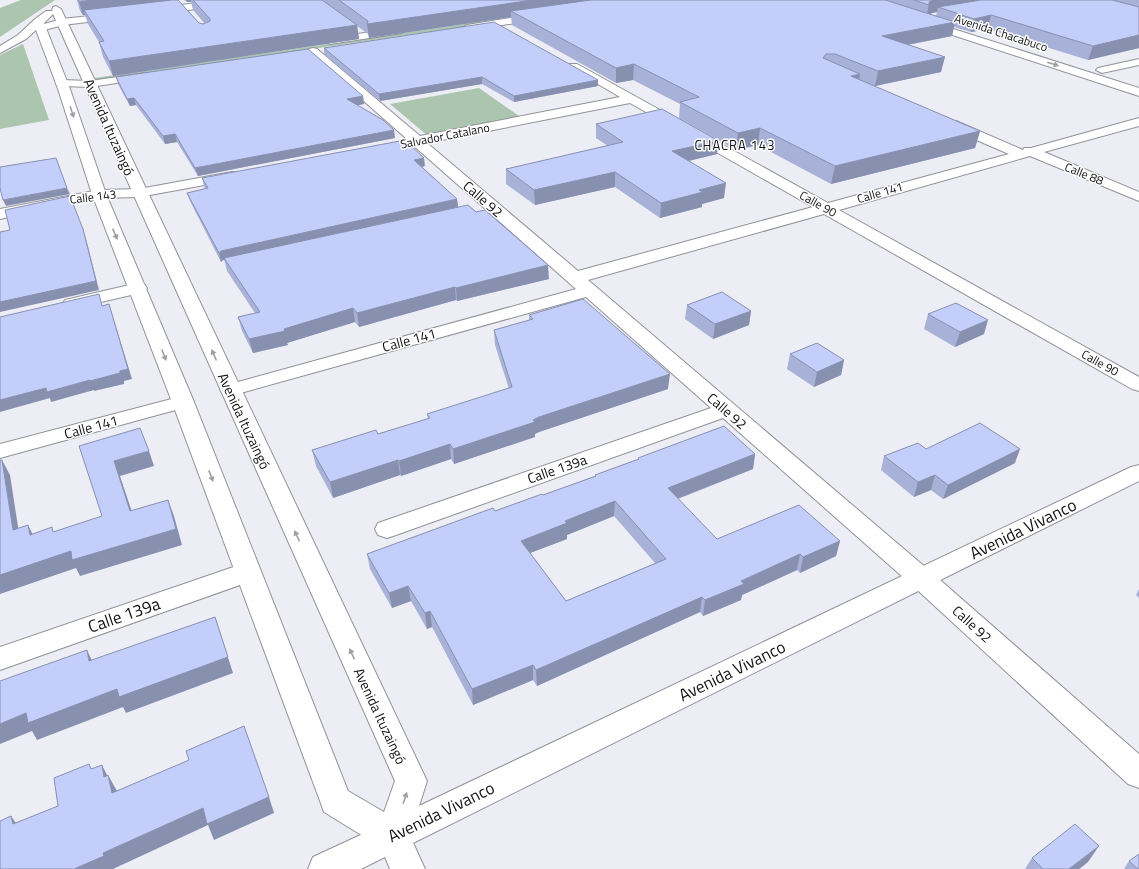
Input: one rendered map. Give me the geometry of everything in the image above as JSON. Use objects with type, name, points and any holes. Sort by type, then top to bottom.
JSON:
[{"type":"street","points":[[145,12],[181,4],[246,0]]},
{"type":"street","points":[[181,4],[193,18]]},
{"type":"street","points":[[40,25],[60,12]]},
{"type":"street","points":[[0,50],[60,12],[130,14]]},
{"type":"street","name":"Avenida Ituzaingó","points":[[40,25],[62,83],[99,194],[183,402],[336,801],[393,836],[410,781],[88,80],[60,12]]},
{"type":"street","points":[[497,23],[549,12],[457,26],[497,23],[517,34]]},
{"type":"street","name":"Avenida Chacabuco","points":[[1139,82],[917,16],[1139,92]]},
{"type":"street","points":[[351,27],[364,36]]},
{"type":"street","points":[[407,33],[307,49],[364,36],[407,33]]},
{"type":"street","name":"Calle 92","points":[[307,49],[417,141],[483,208],[574,278],[922,579],[1139,774]]},
{"type":"street","name":"Calle 90","points":[[564,61],[1139,385]]},
{"type":"street","points":[[1102,70],[1139,62]]},
{"type":"street","points":[[88,80],[148,67]]},
{"type":"street","points":[[62,83],[159,74]]},
{"type":"street","name":"Salvador Catalano","points":[[394,146],[631,99]]},
{"type":"street","name":"Calle 88","points":[[942,120],[1139,196]]},
{"type":"street","name":"Calle 141","points":[[574,278],[1025,152],[1139,122]]},
{"type":"street","points":[[140,193],[247,173]]},
{"type":"street","name":"Calle 143","points":[[0,214],[99,194],[140,193]]},
{"type":"street","points":[[54,308],[138,288]]},
{"type":"street","name":"Calle 141","points":[[230,390],[589,291]]},
{"type":"street","name":"Calle 141","points":[[0,451],[183,402]]},
{"type":"street","name":"Calle 139a","points":[[387,529],[726,410]]},
{"type":"street","name":"Avenida Vivanco","points":[[325,869],[1139,472]]},
{"type":"street","name":"Calle 139a","points":[[0,659],[248,572]]},
{"type":"street","points":[[393,836],[408,869]]},
{"type":"green space","points":[[21,0],[55,0],[0,37],[0,8]]},
{"type":"green space","points":[[628,0],[645,0],[95,81],[94,78]]},
{"type":"green space","points":[[23,44],[49,120],[0,129],[0,55]]},
{"type":"green space","points":[[479,88],[522,118],[428,136],[390,104]]},
{"type":"building","points":[[78,0],[93,0],[79,2]]},
{"type":"building","points":[[178,0],[199,23],[203,24],[210,21],[210,19],[193,0],[322,0],[357,25],[109,61],[99,42],[104,41],[84,10]]},
{"type":"building","points":[[339,0],[533,0],[367,24],[368,21]]},
{"type":"building","points":[[591,0],[885,0],[955,22],[882,36],[945,57],[878,71],[835,54],[826,54],[823,58],[860,74],[851,76],[980,131],[835,166],[760,128],[738,133],[680,102],[699,97],[634,64],[616,68],[511,11]]},
{"type":"building","points":[[914,0],[933,0],[929,2],[929,5]]},
{"type":"building","points":[[981,0],[1112,0],[1139,7],[1139,35],[1093,46],[991,15],[974,19],[938,7]]},
{"type":"building","points":[[494,22],[598,80],[514,96],[482,77],[379,94],[324,48]]},
{"type":"building","points":[[308,49],[363,96],[347,99],[383,120],[394,130],[195,168],[175,134],[163,136],[134,98],[127,99],[116,77]]},
{"type":"building","points":[[662,109],[719,141],[672,151],[726,183],[699,190],[703,192],[661,203],[615,172],[534,190],[506,169],[623,142],[596,124]]},
{"type":"building","points":[[405,140],[424,158],[414,160],[457,199],[221,251],[219,253],[187,193],[208,188],[202,178]]},
{"type":"building","points":[[56,158],[67,188],[3,200],[0,188],[0,167]]},
{"type":"building","points":[[70,196],[83,229],[96,281],[0,302],[0,232],[10,230],[5,210]]},
{"type":"building","points":[[468,205],[476,212],[485,210],[548,265],[456,288],[455,287],[357,313],[353,308],[284,329],[285,331],[249,339],[238,317],[260,312],[224,258]]},
{"type":"building","points":[[722,292],[751,311],[715,324],[687,305]]},
{"type":"building","points":[[99,294],[102,306],[109,304],[128,369],[120,371],[120,373],[47,392],[46,388],[0,400],[0,317]]},
{"type":"building","points":[[583,299],[670,374],[539,417],[533,420],[535,422],[453,449],[450,444],[330,482],[312,450],[376,430],[378,434],[430,418],[427,414],[512,387],[494,330],[533,319],[529,315]]},
{"type":"building","points":[[956,303],[988,320],[960,332],[928,314]]},
{"type":"building","points":[[817,343],[844,360],[817,372],[790,354]]},
{"type":"building","points":[[980,423],[1020,449],[948,485],[935,475],[918,482],[884,456],[918,443],[926,449]]},
{"type":"building","points":[[724,426],[755,454],[668,488],[717,539],[799,505],[840,541],[803,557],[800,554],[741,581],[744,584],[705,600],[702,597],[536,670],[533,665],[472,689],[430,611],[425,613],[408,586],[389,593],[367,554],[493,508],[495,511],[542,494],[543,495],[596,476],[595,475],[639,459],[638,458]],"holes":[[[615,501],[666,559],[566,601],[521,541],[567,523],[565,521]]]},
{"type":"building","points":[[140,428],[149,451],[114,461],[130,511],[168,500],[176,529],[72,560],[71,551],[0,575],[0,460],[2,460],[13,530],[28,525],[30,535],[52,527],[53,532],[102,516],[79,446]]},
{"type":"building","points":[[215,617],[228,657],[119,697],[117,689],[28,723],[26,713],[0,724],[0,681],[87,650],[89,661]]},
{"type":"building","points":[[244,726],[269,797],[207,824],[203,808],[103,853],[104,856],[74,869],[0,869],[0,821],[11,816],[13,824],[58,806],[54,778],[89,764],[91,769],[102,765],[104,777],[108,775],[112,793],[189,760],[186,751]]},
{"type":"building","points":[[1075,824],[1099,846],[1069,869],[1043,869],[1032,858]]},
{"type":"building","points":[[1139,854],[1139,869],[1138,869],[1129,861]]},
{"type":"district","name":"CHACRA 143","points":[[735,145]]}]
